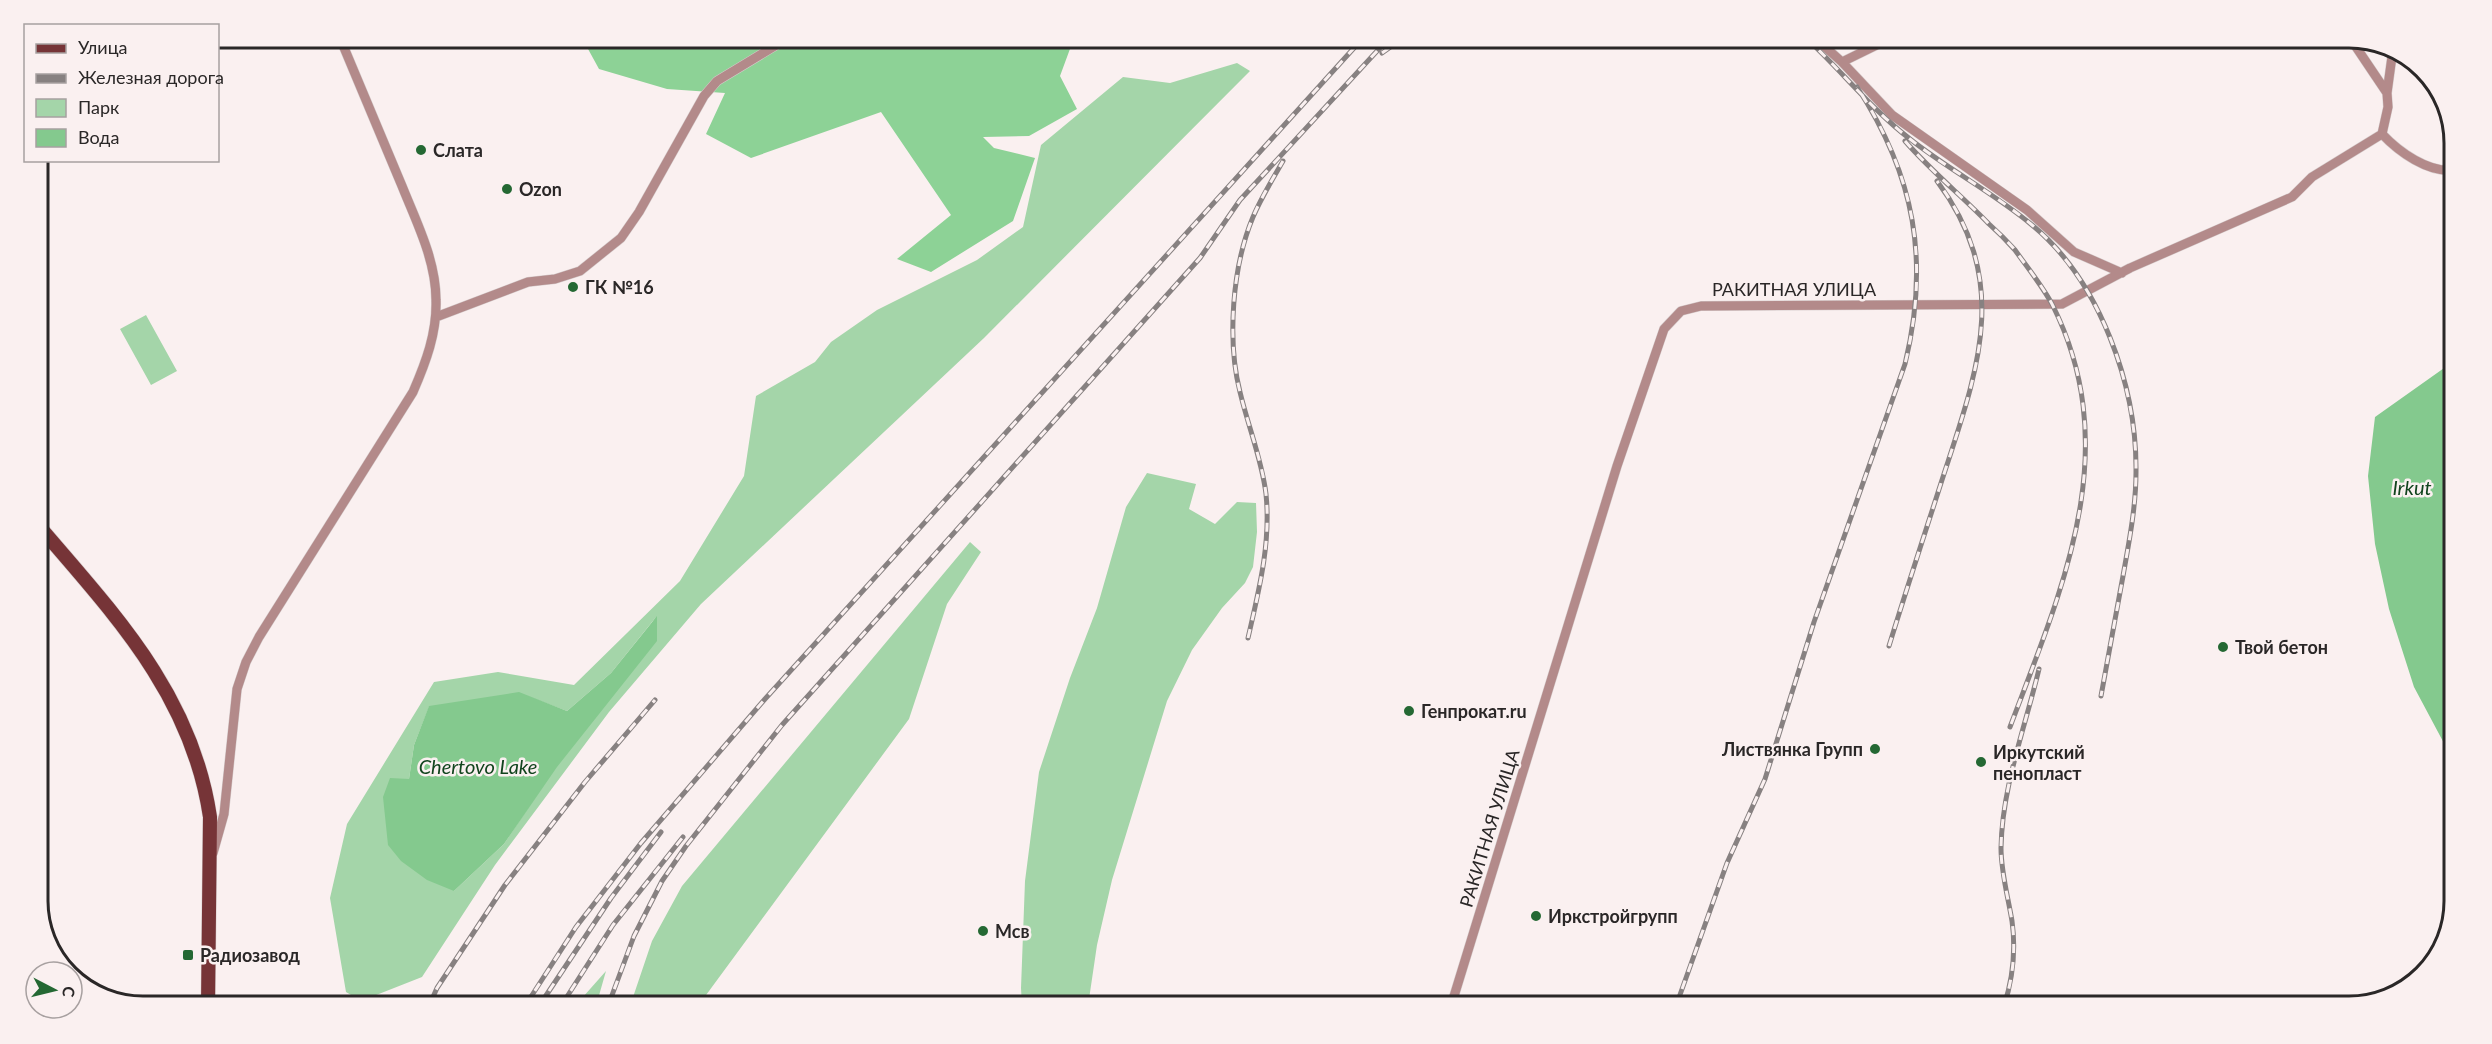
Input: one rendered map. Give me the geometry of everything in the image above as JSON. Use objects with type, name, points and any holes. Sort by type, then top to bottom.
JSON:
[{"type":"main road","points":[[48,536],[145,656],[173,702],[191,741],[206,790],[210,817],[212,860],[208,996]]},
{"type":"street","points":[[212,860],[224,814],[237,689],[246,662],[259,637],[413,392],[427,361],[436,317],[433,272],[421,232],[344,48]]},
{"type":"street","points":[[436,317],[528,282],[555,279],[580,271],[621,238],[639,212],[704,96],[717,81],[771,48]]},
{"type":"street","points":[[1826,48],[1892,115],[2027,210],[2074,252],[2122,273]]},
{"type":"street","points":[[1842,62],[1871,48]]},
{"type":"street","points":[[2357,49],[2387,93]]},
{"type":"street","points":[[2392,59],[2387,93],[2388,107],[2382,134],[2395,148],[2419,162],[2444,169]]},
{"type":"street","name":"РАКИТНАЯ УЛИЦА","points":[[1454,996],[1617,466],[1664,329],[1681,311],[1701,306],[2062,304],[2122,273],[2292,197],[2312,177],[2382,134]]},
{"type":"green space","points":[[1237,63],[1250,71],[984,338],[701,604],[609,712],[495,865],[422,977],[374,996],[353,996],[346,992],[330,898],[347,824],[434,682],[498,672],[574,685],[680,581],[744,476],[756,396],[815,362],[831,342],[877,310],[977,260],[1023,227],[1041,145],[1123,77],[1170,83]],"holes":[[[656,617],[504,844],[454,891],[409,779],[414,745],[429,707],[519,693],[567,711],[611,673]]]},
{"type":"green space","points":[[146,315],[177,371],[151,385],[120,329]]},
{"type":"green space","points":[[1147,473],[1196,484],[1189,509],[1215,524],[1237,502],[1256,503],[1257,532],[1253,567],[1245,583],[1222,608],[1192,650],[1167,701],[1112,880],[1097,945],[1089,996],[1021,996],[1025,881],[1039,772],[1070,678],[1097,608],[1126,507]]},
{"type":"green space","points":[[970,542],[981,552],[947,604],[909,719],[705,996],[633,996],[652,941],[682,886]]},
{"type":"green space","points":[[606,971],[599,996],[584,996]]},
{"type":"shaded area","points":[[587,48],[1070,48],[1060,76],[1077,109],[1029,136],[983,137],[994,148],[1035,158],[1013,221],[931,272],[897,259],[951,215],[881,112],[751,158],[706,134],[725,93],[667,89],[599,69]]},
{"type":"water","name":"Irkut","points":[[2444,368],[2444,743],[2414,687],[2389,609],[2375,544],[2368,476],[2375,417]]},
{"type":"water","name":"Chertovo Lake","points":[[657,616],[657,641],[557,767],[504,844],[454,891],[427,880],[401,861],[388,845],[383,797],[390,778],[409,779],[414,745],[429,706],[519,692],[567,711],[611,673]]},
{"type":"railway","points":[[531,996],[576,927],[641,843],[765,699],[1354,48]]},
{"type":"railway","points":[[612,996],[634,936],[662,881],[686,846],[782,725],[1200,258],[1240,200],[1380,48]]},
{"type":"railway","points":[[1382,53],[1389,48]]},
{"type":"railway","points":[[1816,48],[1896,128],[2017,213],[2056,248],[2077,275],[2110,337],[2130,405],[2135,439],[2136,485],[2130,537],[2101,696]]},
{"type":"railway","points":[[1680,996],[1727,863],[1765,779],[1814,622],[1905,364],[1916,290],[1916,255],[1912,220],[1892,153],[1877,120],[1857,87]]},
{"type":"railway","points":[[1905,141],[2012,247],[2045,292],[2053,306],[2074,360],[2084,414],[2085,467],[2078,519],[2049,623],[2010,727]]},
{"type":"railway","points":[[1248,638],[1263,566],[1267,512],[1261,468],[1236,372],[1234,304],[1240,258],[1246,237],[1253,217],[1283,161]]},
{"type":"railway","points":[[1889,646],[1967,402],[1976,365],[1981,328],[1981,292],[1975,256],[1960,219],[1937,181]]},
{"type":"railway","points":[[2007,996],[2012,974],[2014,943],[2002,866],[2002,825],[2015,758],[2039,669]]},
{"type":"railway","points":[[433,996],[505,885],[585,782],[655,700]]},
{"type":"railway","points":[[546,996],[611,898],[661,832]]},
{"type":"railway","points":[[567,996],[613,925],[683,837]]},
{"type":"place","name":"Слата","points":[[421,150]]},
{"type":"place","name":"Ozon","points":[[507,189]]},
{"type":"place","name":"ГК №16","points":[[573,287]]},
{"type":"place","name":"Твой бетон","points":[[2223,647]]},
{"type":"place","name":"Генпрокат.ru","points":[[1409,711]]},
{"type":"place","name":"Листвянка Групп","points":[[1875,749]]},
{"type":"place","name":"Иркутский пенопласт","points":[[1981,762]]},
{"type":"place","name":"Иркстройгрупп","points":[[1536,916]]},
{"type":"place","name":"Мсв","points":[[983,931]]},
{"type":"place","name":"Радиозавод","points":[[188,955]]}]
